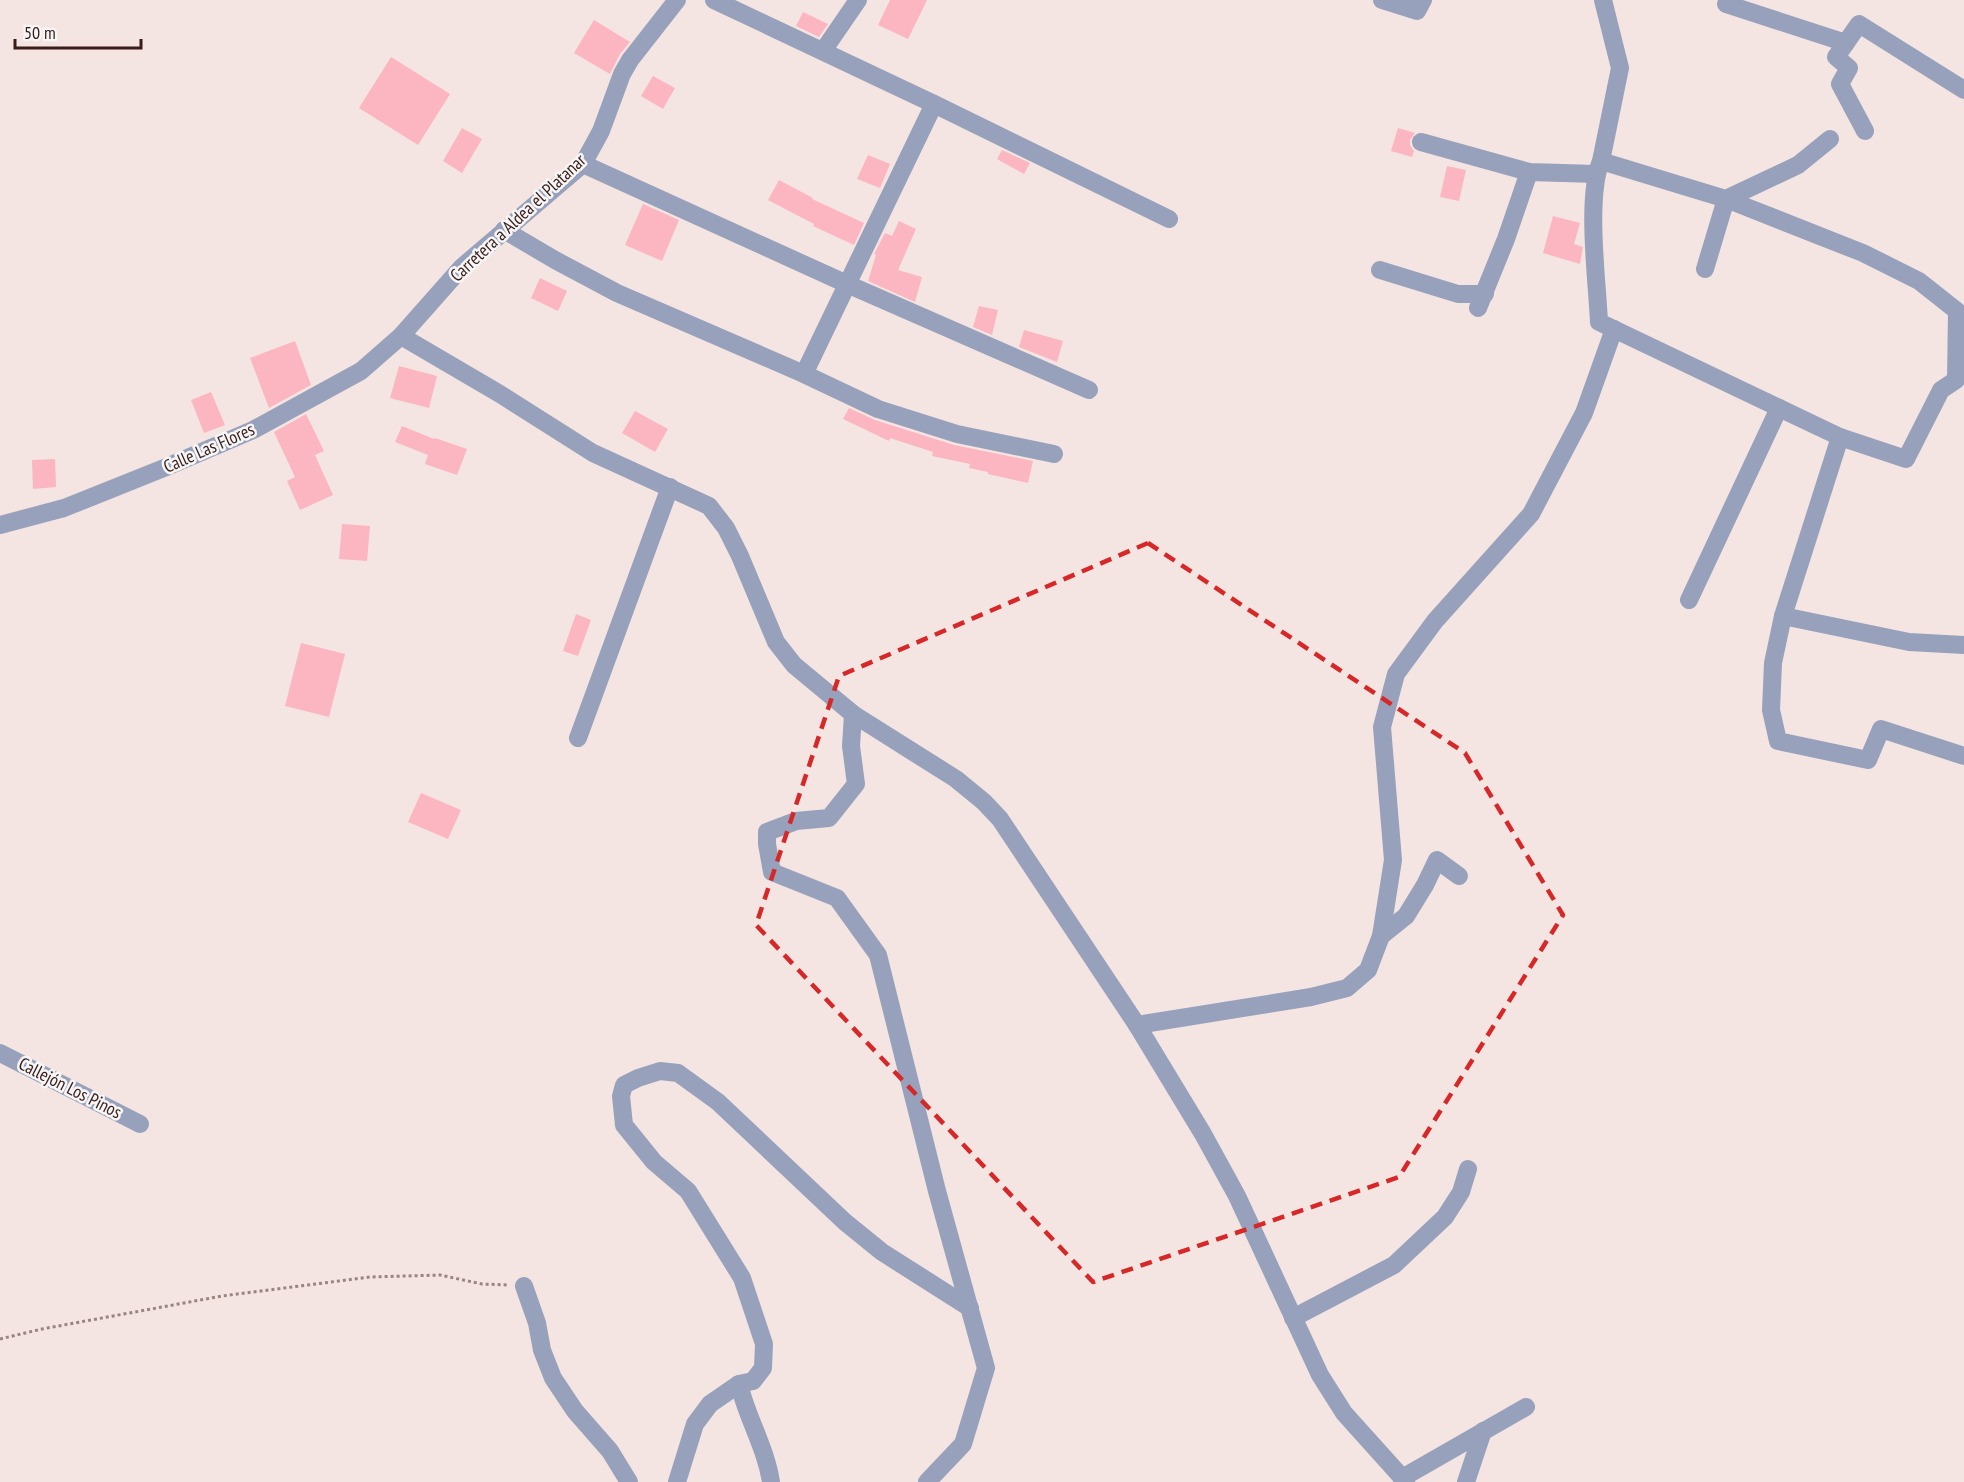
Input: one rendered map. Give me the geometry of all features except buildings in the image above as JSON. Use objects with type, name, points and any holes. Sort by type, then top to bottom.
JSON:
[{"type":"street","name":"Carretera a Aldea el Platanar","points":[[401,336],[462,267],[583,164],[601,131],[622,74],[630,60],[677,0]]},
{"type":"street","points":[[714,0],[1169,219]]},
{"type":"street","points":[[823,51],[858,0]]},
{"type":"street","points":[[1382,0],[1417,11],[1423,0]]},
{"type":"street","points":[[1421,142],[1528,172],[1598,168],[1726,199],[1872,258],[1919,281],[1957,311],[1956,380],[1941,390],[1906,459],[1840,437],[1599,322],[1594,235],[1598,168],[1620,68],[1603,0]]},
{"type":"street","points":[[1726,4],[1846,43]]},
{"type":"street","points":[[1865,131],[1840,84],[1849,68],[1836,57],[1859,24],[1964,90]]},
{"type":"street","points":[[804,375],[934,104]]},
{"type":"street","points":[[1705,269],[1726,199],[1798,165],[1830,140]]},
{"type":"street","points":[[583,164],[847,285],[1089,390]]},
{"type":"street","points":[[1380,270],[1482,301],[1528,172]]},
{"type":"street","points":[[504,230],[617,293],[878,410],[957,434],[1054,454]]},
{"type":"street","points":[[1137,1025],[1311,997],[1347,988],[1368,970],[1381,936],[1393,860],[1382,727],[1396,675],[1436,621],[1531,514],[1584,412],[1614,329]]},
{"type":"street","points":[[401,336],[500,394],[593,453],[709,506],[717,515],[740,556],[776,642],[794,665],[854,714],[956,780],[984,802],[1000,819],[1137,1025],[1197,1124],[1237,1196],[1320,1375],[1344,1413],[1404,1480],[1526,1407]]},
{"type":"street","name":"Calle Las Flores","points":[[0,525],[64,508],[253,430],[361,371],[401,336]]},
{"type":"street","points":[[1689,600],[1779,408]]},
{"type":"street","points":[[1840,437],[1783,616],[1773,663],[1772,710],[1778,741],[1868,760],[1881,729],[1964,756]]},
{"type":"street","points":[[578,738],[670,487]]},
{"type":"street","points":[[1783,616],[1909,642],[1964,645]]},
{"type":"street","points":[[854,714],[851,746],[856,784],[829,818],[796,821],[767,832],[767,844],[772,872],[837,898],[878,954],[934,1180],[986,1368],[963,1444],[927,1482]]},
{"type":"street","points":[[1381,936],[1407,916],[1437,860],[1459,876]]},
{"type":"street","name":"Callejón Los Pinos","points":[[0,1053],[140,1124]]},
{"type":"street","points":[[677,1482],[695,1424],[710,1404],[739,1384],[753,1381],[763,1368],[764,1344],[742,1278],[688,1191],[654,1162],[624,1125],[621,1096],[624,1085],[660,1071],[678,1073],[718,1102],[844,1222],[882,1252],[970,1308]]},
{"type":"street","points":[[1293,1318],[1394,1265],[1445,1217],[1461,1192],[1468,1169]]},
{"type":"street","points":[[524,1286],[537,1323],[542,1350],[553,1378],[575,1411],[610,1451],[629,1482]]},
{"type":"street","points":[[739,1384],[744,1403],[769,1465],[771,1482]]},
{"type":"street","points":[[1466,1482],[1483,1431]]},
{"type":"path","points":[[0,1339],[42,1329],[222,1296],[370,1277],[440,1275],[483,1284],[524,1286]]},
{"type":"highlighted area","points":[[1148,543],[1465,753],[1563,915],[1399,1177],[1093,1282],[756,925],[839,676]]}]
